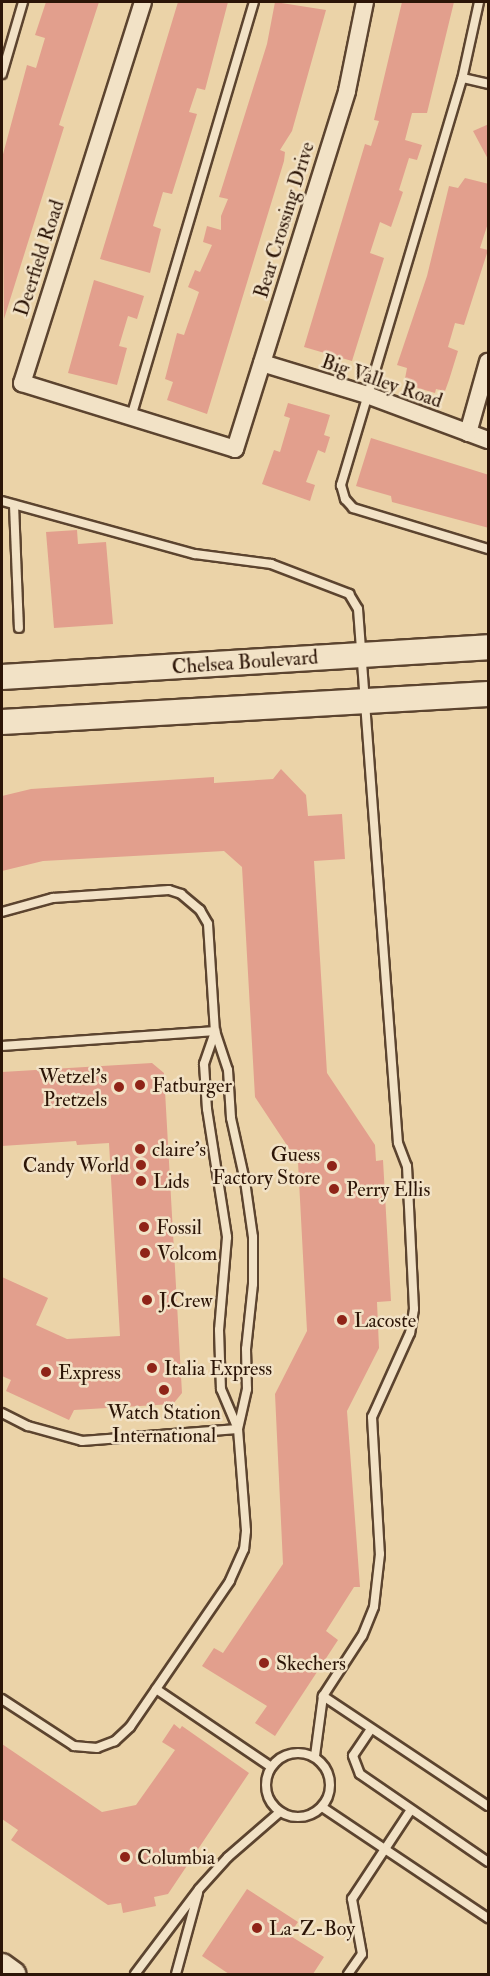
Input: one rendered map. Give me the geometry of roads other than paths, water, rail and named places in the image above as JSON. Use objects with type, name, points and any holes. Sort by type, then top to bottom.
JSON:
[{"type":"main road","name":"Chelsea Boulevard","points":[[2,677],[489,647]]},
{"type":"main road","points":[[2,722],[489,694]]},
{"type":"main road","points":[[2,1966],[13,1974]]},
{"type":"street","name":"Deerfield Road","points":[[142,2],[22,383],[235,449]]},
{"type":"street","name":"Bear Crossing Drive","points":[[235,449],[347,91],[365,2]]},
{"type":"street","points":[[468,434],[489,362]]},
{"type":"street","name":"Big Valley Road","points":[[261,363],[367,395],[489,440]]},
{"type":"lane","points":[[2,74],[23,2]]},
{"type":"lane","points":[[131,417],[254,2]]},
{"type":"lane","points":[[479,2],[463,78],[342,478],[342,493],[348,504],[489,549]]},
{"type":"lane","points":[[463,78],[489,84]]},
{"type":"lane","points":[[2,501],[195,554],[259,560],[308,576],[349,594],[357,609],[364,655],[398,1143],[407,1166],[414,1309],[410,1334],[372,1417],[380,1554],[374,1607],[362,1636],[323,1696],[315,1756]]},
{"type":"lane","points":[[14,505],[19,628]]},
{"type":"lane","points":[[2,912],[52,898],[169,891],[181,894],[200,910],[208,924],[215,1031],[228,1070],[231,1118],[253,1237],[253,1284],[246,1349],[247,1389],[238,1429],[246,1531],[243,1549],[230,1581],[130,1727],[115,1741],[97,1748],[74,1746],[2,1699]]},
{"type":"lane","points":[[2,1046],[215,1031]]},
{"type":"lane","points":[[215,1031],[204,1064],[207,1109],[227,1237],[219,1330],[221,1389],[238,1429]]},
{"type":"lane","points":[[2,1413],[28,1426],[82,1441],[238,1429]]},
{"type":"lane","points":[[156,1689],[271,1767]]},
{"type":"lane","points":[[323,1696],[489,1806]]},
{"type":"lane","points":[[371,1729],[353,1756],[355,1767],[370,1784],[489,1862]]},
{"type":"lane","points":[[291,1753],[315,1756],[325,1766],[331,1780],[330,1794],[322,1807],[310,1816],[294,1818],[280,1812],[266,1791],[271,1767],[291,1753]]},
{"type":"lane","points":[[322,1807],[489,1918]]},
{"type":"lane","points":[[348,1974],[362,1954],[352,1899],[410,1811]]},
{"type":"lane","points":[[135,1974],[199,1889],[228,1857],[280,1812]]},
{"type":"lane","points":[[176,1974],[199,1889]]},
{"type":"place","name":"Fatburger","points":[[140,1085]]},
{"type":"place","name":"Wetzel's Pretzels","points":[[119,1087]]},
{"type":"place","name":"claire's","points":[[140,1149]]},
{"type":"place","name":"Candy World","points":[[141,1165]]},
{"type":"place","name":"Guess Factory Store","points":[[332,1166]]},
{"type":"place","name":"Lids","points":[[141,1181]]},
{"type":"place","name":"Perry Ellis","points":[[334,1189]]},
{"type":"place","name":"Fossil","points":[[144,1227]]},
{"type":"place","name":"Volcom","points":[[145,1253]]},
{"type":"place","name":"J.Crew","points":[[147,1300]]},
{"type":"place","name":"Lacoste","points":[[342,1320]]},
{"type":"place","name":"Italia Express","points":[[152,1368]]},
{"type":"place","name":"Express","points":[[46,1372]]},
{"type":"place","name":"Watch Station International","points":[[164,1390]]},
{"type":"place","name":"Skechers","points":[[264,1663]]},
{"type":"place","name":"Columbia","points":[[125,1857]]},
{"type":"place","name":"La-Z-Boy","points":[[257,1928]]}]
